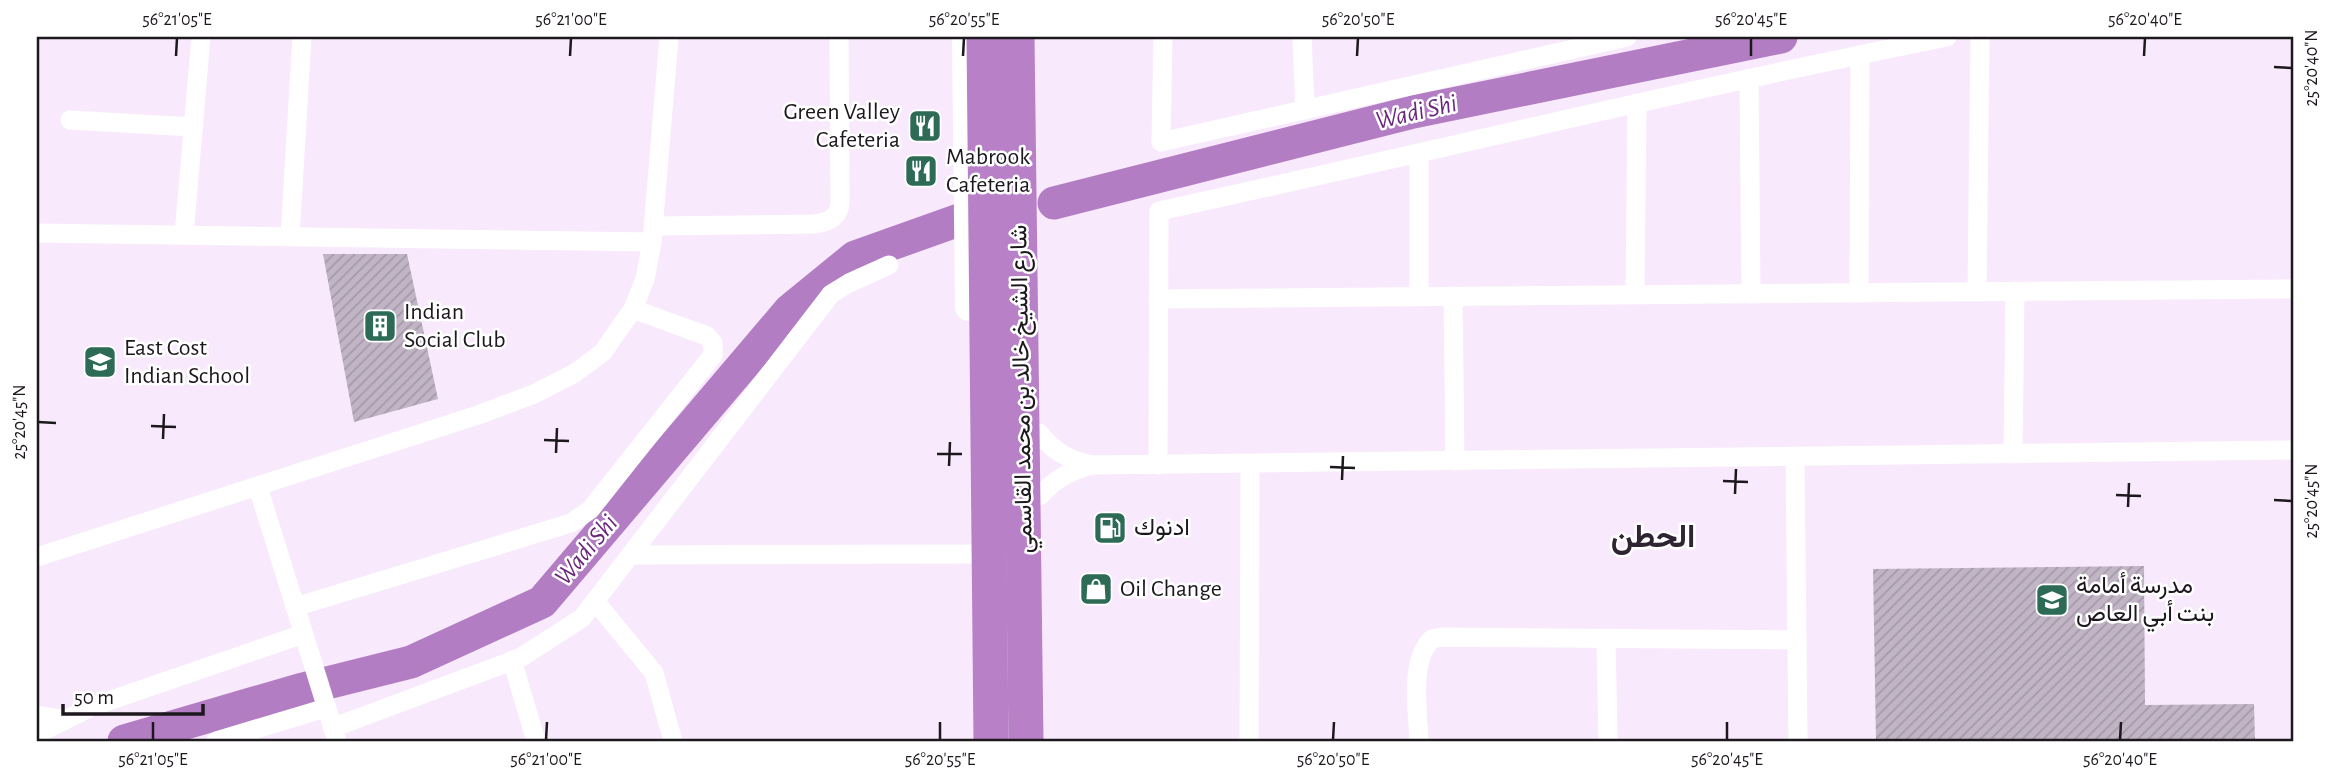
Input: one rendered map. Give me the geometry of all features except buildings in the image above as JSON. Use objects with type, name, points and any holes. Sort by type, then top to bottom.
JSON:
[{"type":"highway","name":"شارع الشيخ خالد بن محمد القاسمي","points":[[984,37],[1002,168],[1029,305],[1026,741]]},
{"type":"highway","name":"شارع الشيخ خالد بن محمد القاسمي","points":[[991,741],[980,447],[986,262],[1002,168],[1017,37]]},
{"type":"street","points":[[184,235],[201,37]]},
{"type":"street","points":[[290,236],[302,37]]},
{"type":"street","points":[[37,557],[478,415],[534,394],[575,373],[603,352],[633,309],[645,279],[653,234],[669,37]]},
{"type":"street","points":[[37,233],[290,236],[653,234],[826,223],[835,217],[840,209],[839,37]]},
{"type":"street","points":[[966,37],[980,447],[972,554],[975,741]]},
{"type":"street","points":[[1034,37],[1029,305],[1039,433],[1043,741]]},
{"type":"street","points":[[1163,37],[1161,142],[1627,37]]},
{"type":"street","points":[[1302,37],[1305,110]]},
{"type":"street","points":[[1158,465],[1159,211],[1419,155],[1749,78],[1947,37]]},
{"type":"street","points":[[1977,292],[1980,37]]},
{"type":"street","points":[[1859,293],[1860,55]]},
{"type":"street","points":[[1749,78],[1751,294]]},
{"type":"street","points":[[1635,295],[1637,103]]},
{"type":"street","points":[[70,120],[193,127]]},
{"type":"street","points":[[1419,155],[1419,296]]},
{"type":"street","points":[[258,486],[334,734],[512,660],[582,618],[831,294],[889,265]]},
{"type":"street","points":[[1158,299],[2293,289]]},
{"type":"street","points":[[2013,454],[2015,291]]},
{"type":"street","points":[[1453,296],[1455,461]]},
{"type":"street","points":[[295,607],[571,523],[590,510],[713,355],[713,342],[708,336],[633,309]]},
{"type":"street","points":[[1039,433],[1047,443],[1068,458],[1094,465]]},
{"type":"street","points":[[1040,496],[1058,478],[1094,465],[2293,450]]},
{"type":"street","points":[[1795,457],[1798,741]]},
{"type":"street","points":[[1249,741],[1250,464]]},
{"type":"street","points":[[632,555],[972,554]]},
{"type":"street","points":[[595,601],[654,673],[673,741]]},
{"type":"street","points":[[1419,741],[1418,668],[1420,655],[1432,639],[1796,640]]},
{"type":"street","points":[[1606,639],[1608,741]]},
{"type":"street","points":[[37,734],[91,707],[306,643]]},
{"type":"street","points":[[512,660],[536,741]]},
{"type":"street","points":[[216,741],[326,708]]},
{"type":"street","points":[[37,715],[65,720]]},
{"type":"waterway","name":"Wadi Shi","points":[[1054,203],[1413,112],[1781,37]]},
{"type":"waterway","name":"Wadi Shi","points":[[124,741],[299,690],[411,662],[542,602],[790,310],[855,257],[959,220]]},
{"type":"place","name":"Green Valley Cafeteria","points":[[925,126]]},
{"type":"place","name":"Mabrook Cafeteria","points":[[921,171]]},
{"type":"place","name":"Indian Social Club","points":[[380,326]]},
{"type":"place","name":"East Cost Indian School","points":[[100,362]]},
{"type":"place","name":"ادنوك","points":[[1110,528]]},
{"type":"place","name":"Oil Change","points":[[1096,589]]},
{"type":"place","name":"مدرسة أمامة بنت أبي العاص","points":[[2052,600]]},
{"type":"district","name":"الحطن","points":[[1653,537]]}]
